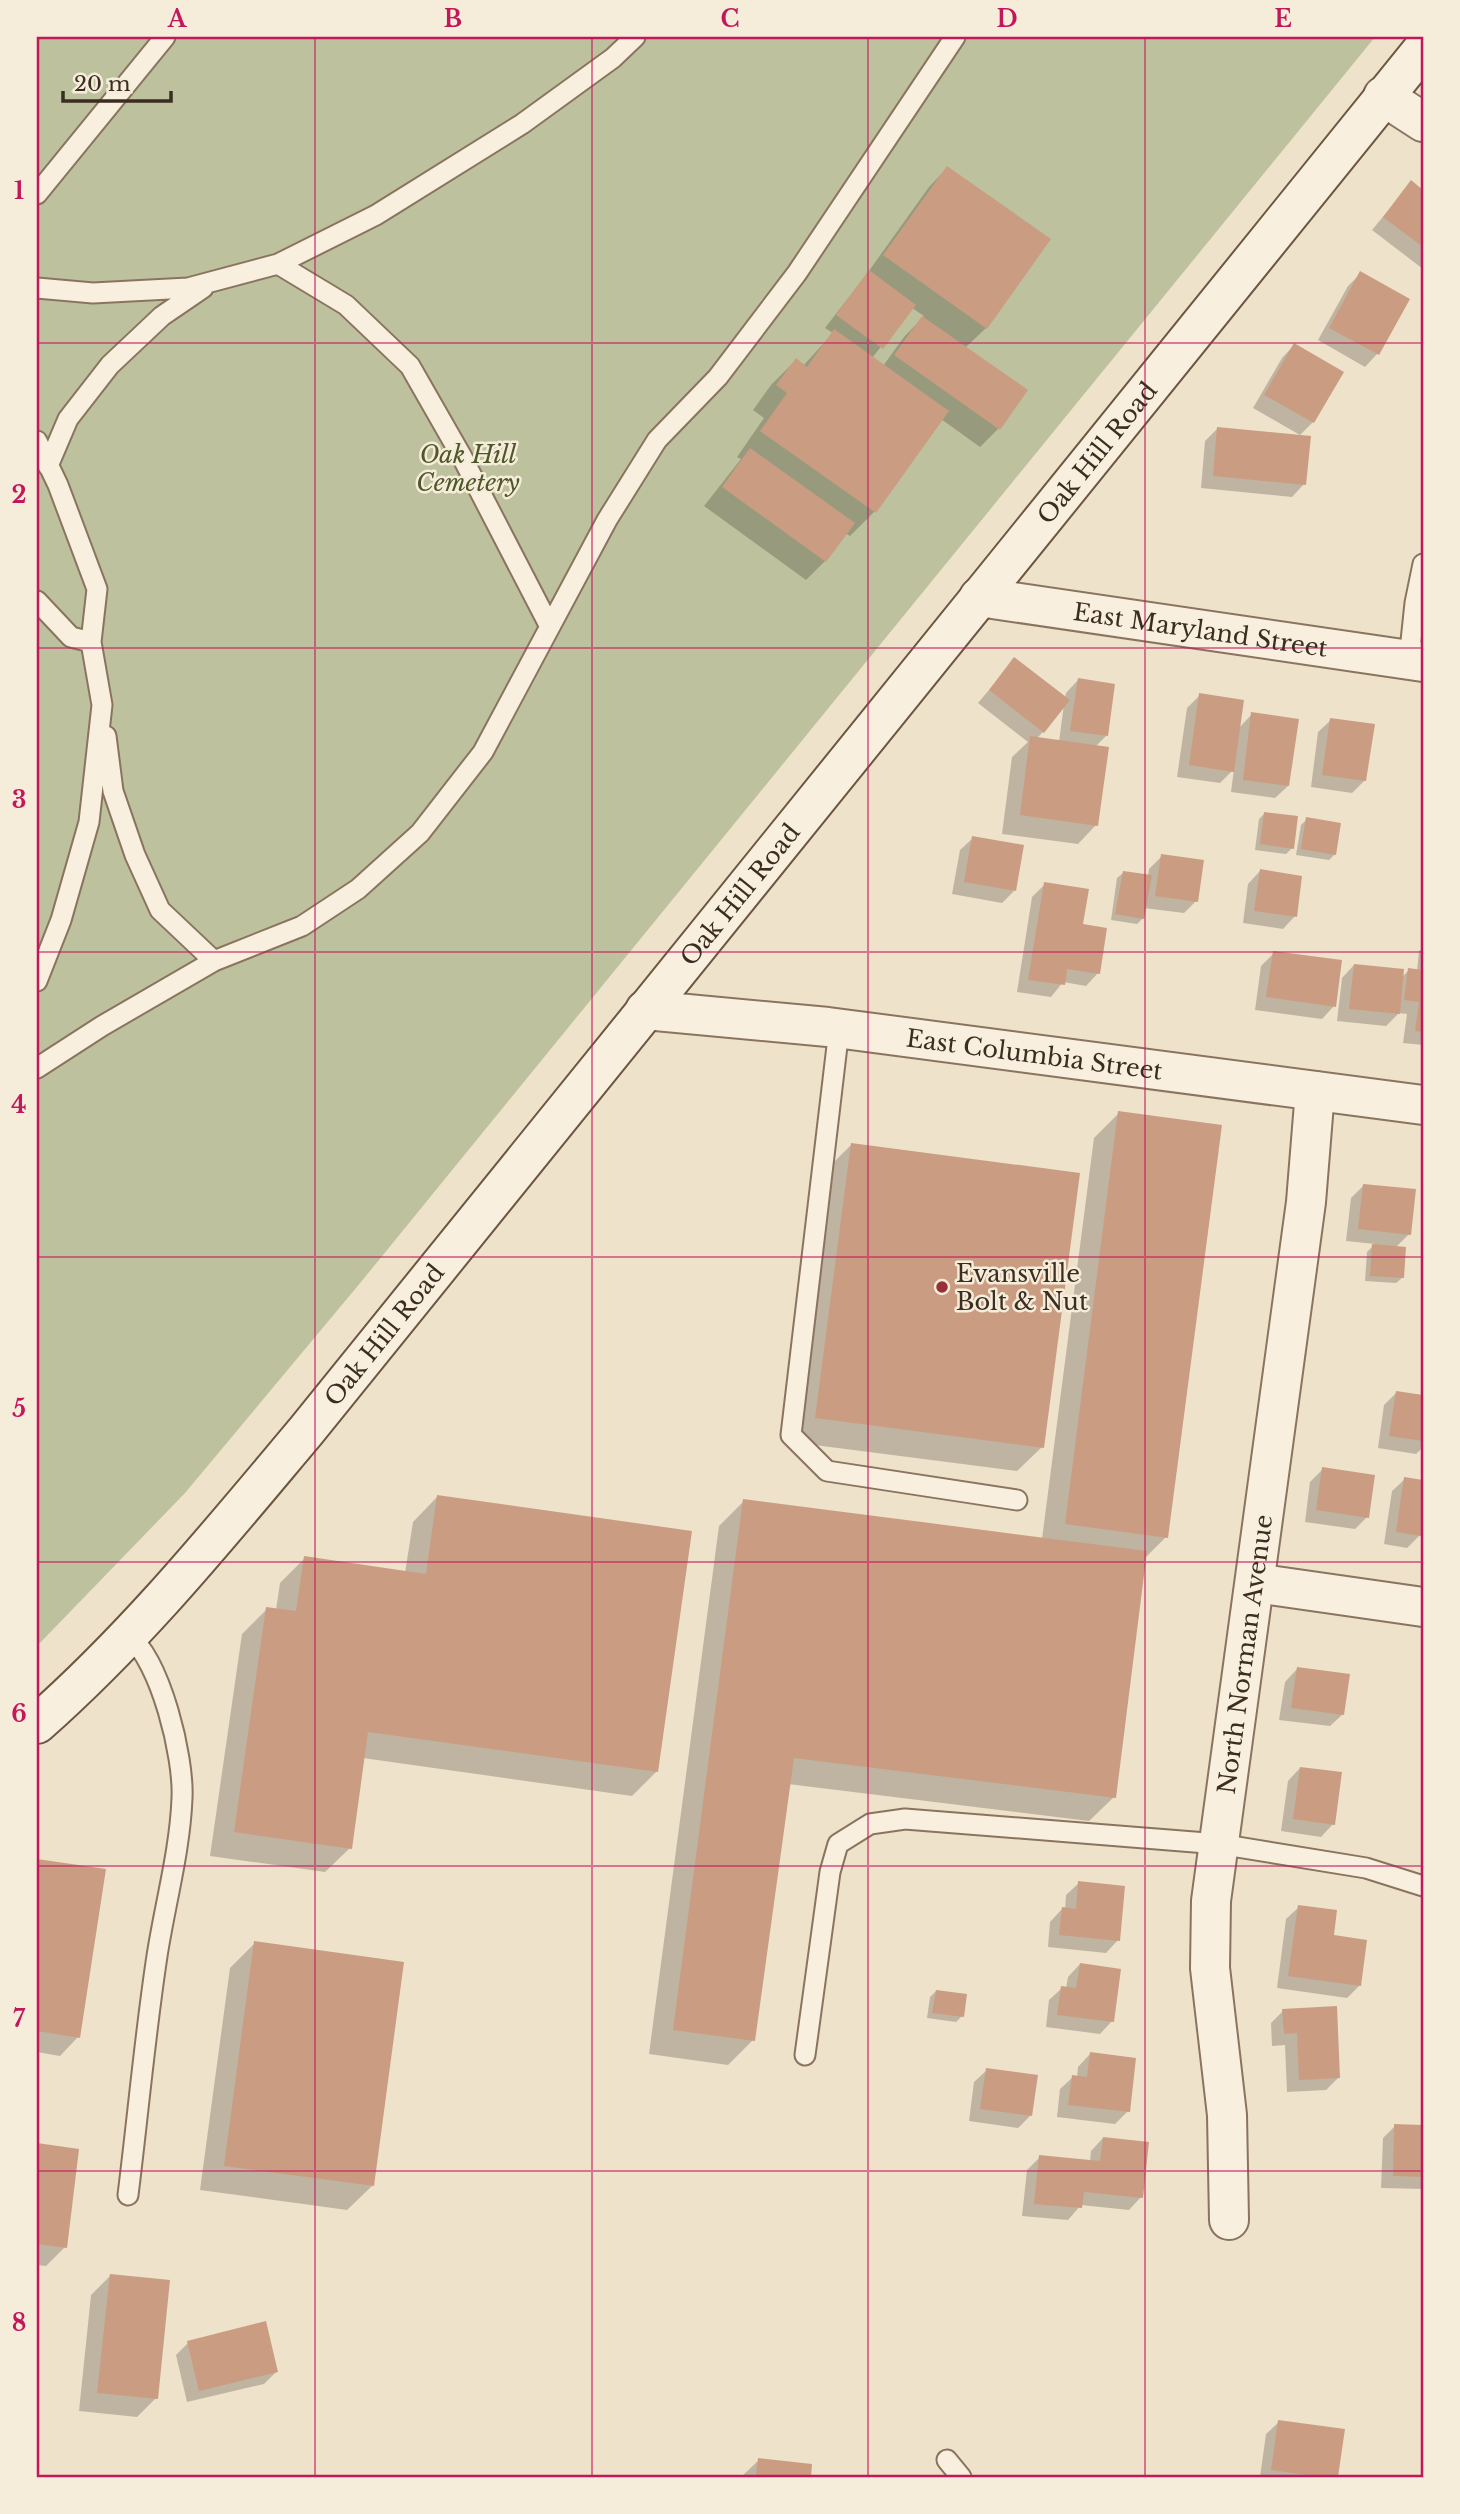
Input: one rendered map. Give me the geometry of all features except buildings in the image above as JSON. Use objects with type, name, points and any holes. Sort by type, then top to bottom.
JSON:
[{"type":"street","name":"Oak Hill Road","points":[[37,1724],[175,1586],[306,1431],[1423,49]]},
{"type":"street","points":[[1383,96],[1423,122]]},
{"type":"street","name":"East Maryland Street","points":[[979,597],[1416,661]]},
{"type":"street","name":"East Columbia Street","points":[[645,1010],[839,1029],[1423,1105]]},
{"type":"street","name":"North Norman Avenue","points":[[1229,2220],[1227,2115],[1210,1968],[1211,1901],[1306,1202],[1315,1091]]},
{"type":"street","points":[[1255,1583],[1423,1607]]},
{"type":"lane","points":[[37,194],[46,171],[165,37]]},
{"type":"lane","points":[[37,288],[93,293],[188,288],[278,264],[376,215],[522,124],[613,58],[635,37]]},
{"type":"lane","points":[[37,1068],[102,1026],[214,961],[302,926],[358,889],[420,833],[482,752],[607,520],[657,440],[718,377],[797,272],[955,37]]},
{"type":"lane","points":[[278,264],[346,305],[410,366],[462,457],[549,625]]},
{"type":"lane","points":[[48,466],[68,419],[110,365],[162,316],[212,282]]},
{"type":"lane","points":[[37,441],[97,589],[90,642],[102,705],[113,791],[135,855],[160,910],[214,961]]},
{"type":"lane","points":[[1416,661],[1415,603],[1423,564]]},
{"type":"lane","points":[[37,601],[71,637],[90,642]]},
{"type":"lane","points":[[37,981],[61,920],[89,822],[102,705]]},
{"type":"lane","points":[[839,1029],[791,1435],[827,1471],[1017,1500]]},
{"type":"lane","points":[[128,1635],[148,1658],[159,1686],[178,1749],[183,1797],[157,1957],[128,2195]]},
{"type":"lane","points":[[806,2055],[830,1872],[838,1844],[870,1824],[905,1819],[1219,1844],[1366,1868],[1423,1886]]},
{"type":"lane","points":[[947,2460],[961,2477]]},
{"type":"green space","name":"Oak Hill Cemetery","points":[[37,37],[1375,37],[361,1282],[185,1493],[37,1646]]},
{"type":"place","name":"Evansville Bolt & Nut","points":[[942,1287]]}]
